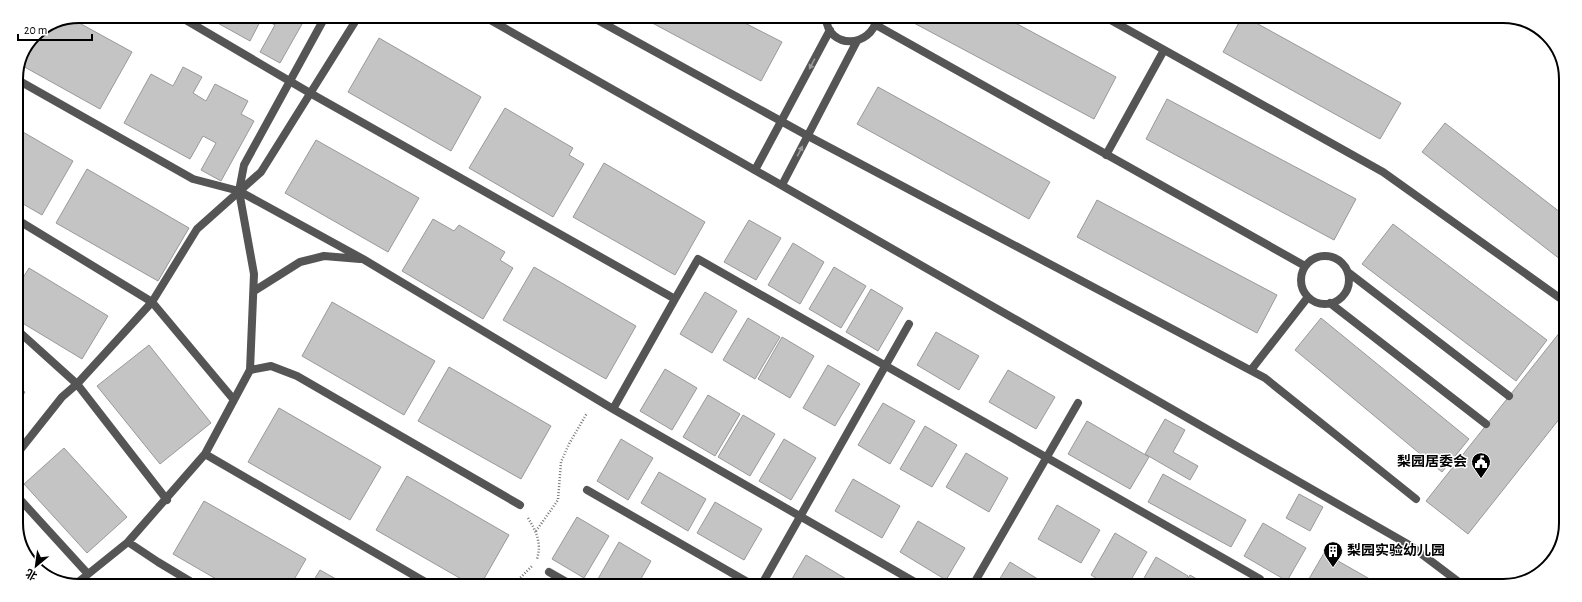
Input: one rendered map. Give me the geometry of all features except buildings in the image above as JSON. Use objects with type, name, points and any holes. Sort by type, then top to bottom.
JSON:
[{"type":"street","points":[[191,23],[310,93],[675,299]]},
{"type":"street","points":[[82,579],[128,542],[167,500],[205,454],[250,370],[254,274],[239,191],[244,165],[322,23]]},
{"type":"street","points":[[23,446],[62,397],[77,384],[152,302],[197,229],[261,172],[354,23]]},
{"type":"street","points":[[496,23],[782,185],[1411,546],[1455,579]]},
{"type":"street","points":[[603,23],[781,122],[1265,378],[1416,499]]},
{"type":"street","points":[[828,23],[830,30],[841,40],[856,41],[868,36],[875,23]]},
{"type":"street","points":[[878,23],[1106,155],[1305,266]]},
{"type":"street","points":[[1115,23],[1384,172],[1559,297]]},
{"type":"street","points":[[755,170],[830,30]]},
{"type":"street","points":[[782,185],[856,41]]},
{"type":"street","points":[[1106,155],[1164,50]]},
{"type":"street","points":[[23,83],[193,179],[239,191],[363,259],[613,409],[910,579]]},
{"type":"street","points":[[23,223],[152,302],[234,400]]},
{"type":"street","points":[[1348,273],[1348,288],[1338,300],[1330,303],[1318,302],[1308,297],[1303,290],[1301,282],[1305,266],[1317,256],[1325,255],[1339,260],[1348,273],[1509,396]]},
{"type":"street","points":[[254,292],[300,262],[324,256],[363,259]]},
{"type":"street","points":[[613,409],[698,259],[1260,579]]},
{"type":"street","points":[[1251,370],[1308,297]]},
{"type":"street","points":[[1330,303],[1486,424]]},
{"type":"street","points":[[765,579],[909,324]]},
{"type":"street","points":[[23,336],[77,384],[167,500]]},
{"type":"street","points":[[250,370],[271,366],[297,376],[520,505]]},
{"type":"street","points":[[976,579],[1048,458],[1078,403]]},
{"type":"street","points":[[205,454],[418,579]]},
{"type":"street","points":[[587,490],[742,579]]},
{"type":"street","points":[[23,503],[88,574]]},
{"type":"street","points":[[128,542],[186,579]]},
{"type":"street","points":[[549,572],[561,579]]},
{"type":"path","points":[[536,531],[558,500],[561,462],[569,444],[596,398]]},
{"type":"path","points":[[519,579],[538,558],[539,545],[536,531],[520,505]]},
{"type":"place","name":"梨园居委会","points":[[1481,479]]},
{"type":"place","name":"梨园实验幼儿园","points":[[1333,568]]}]
